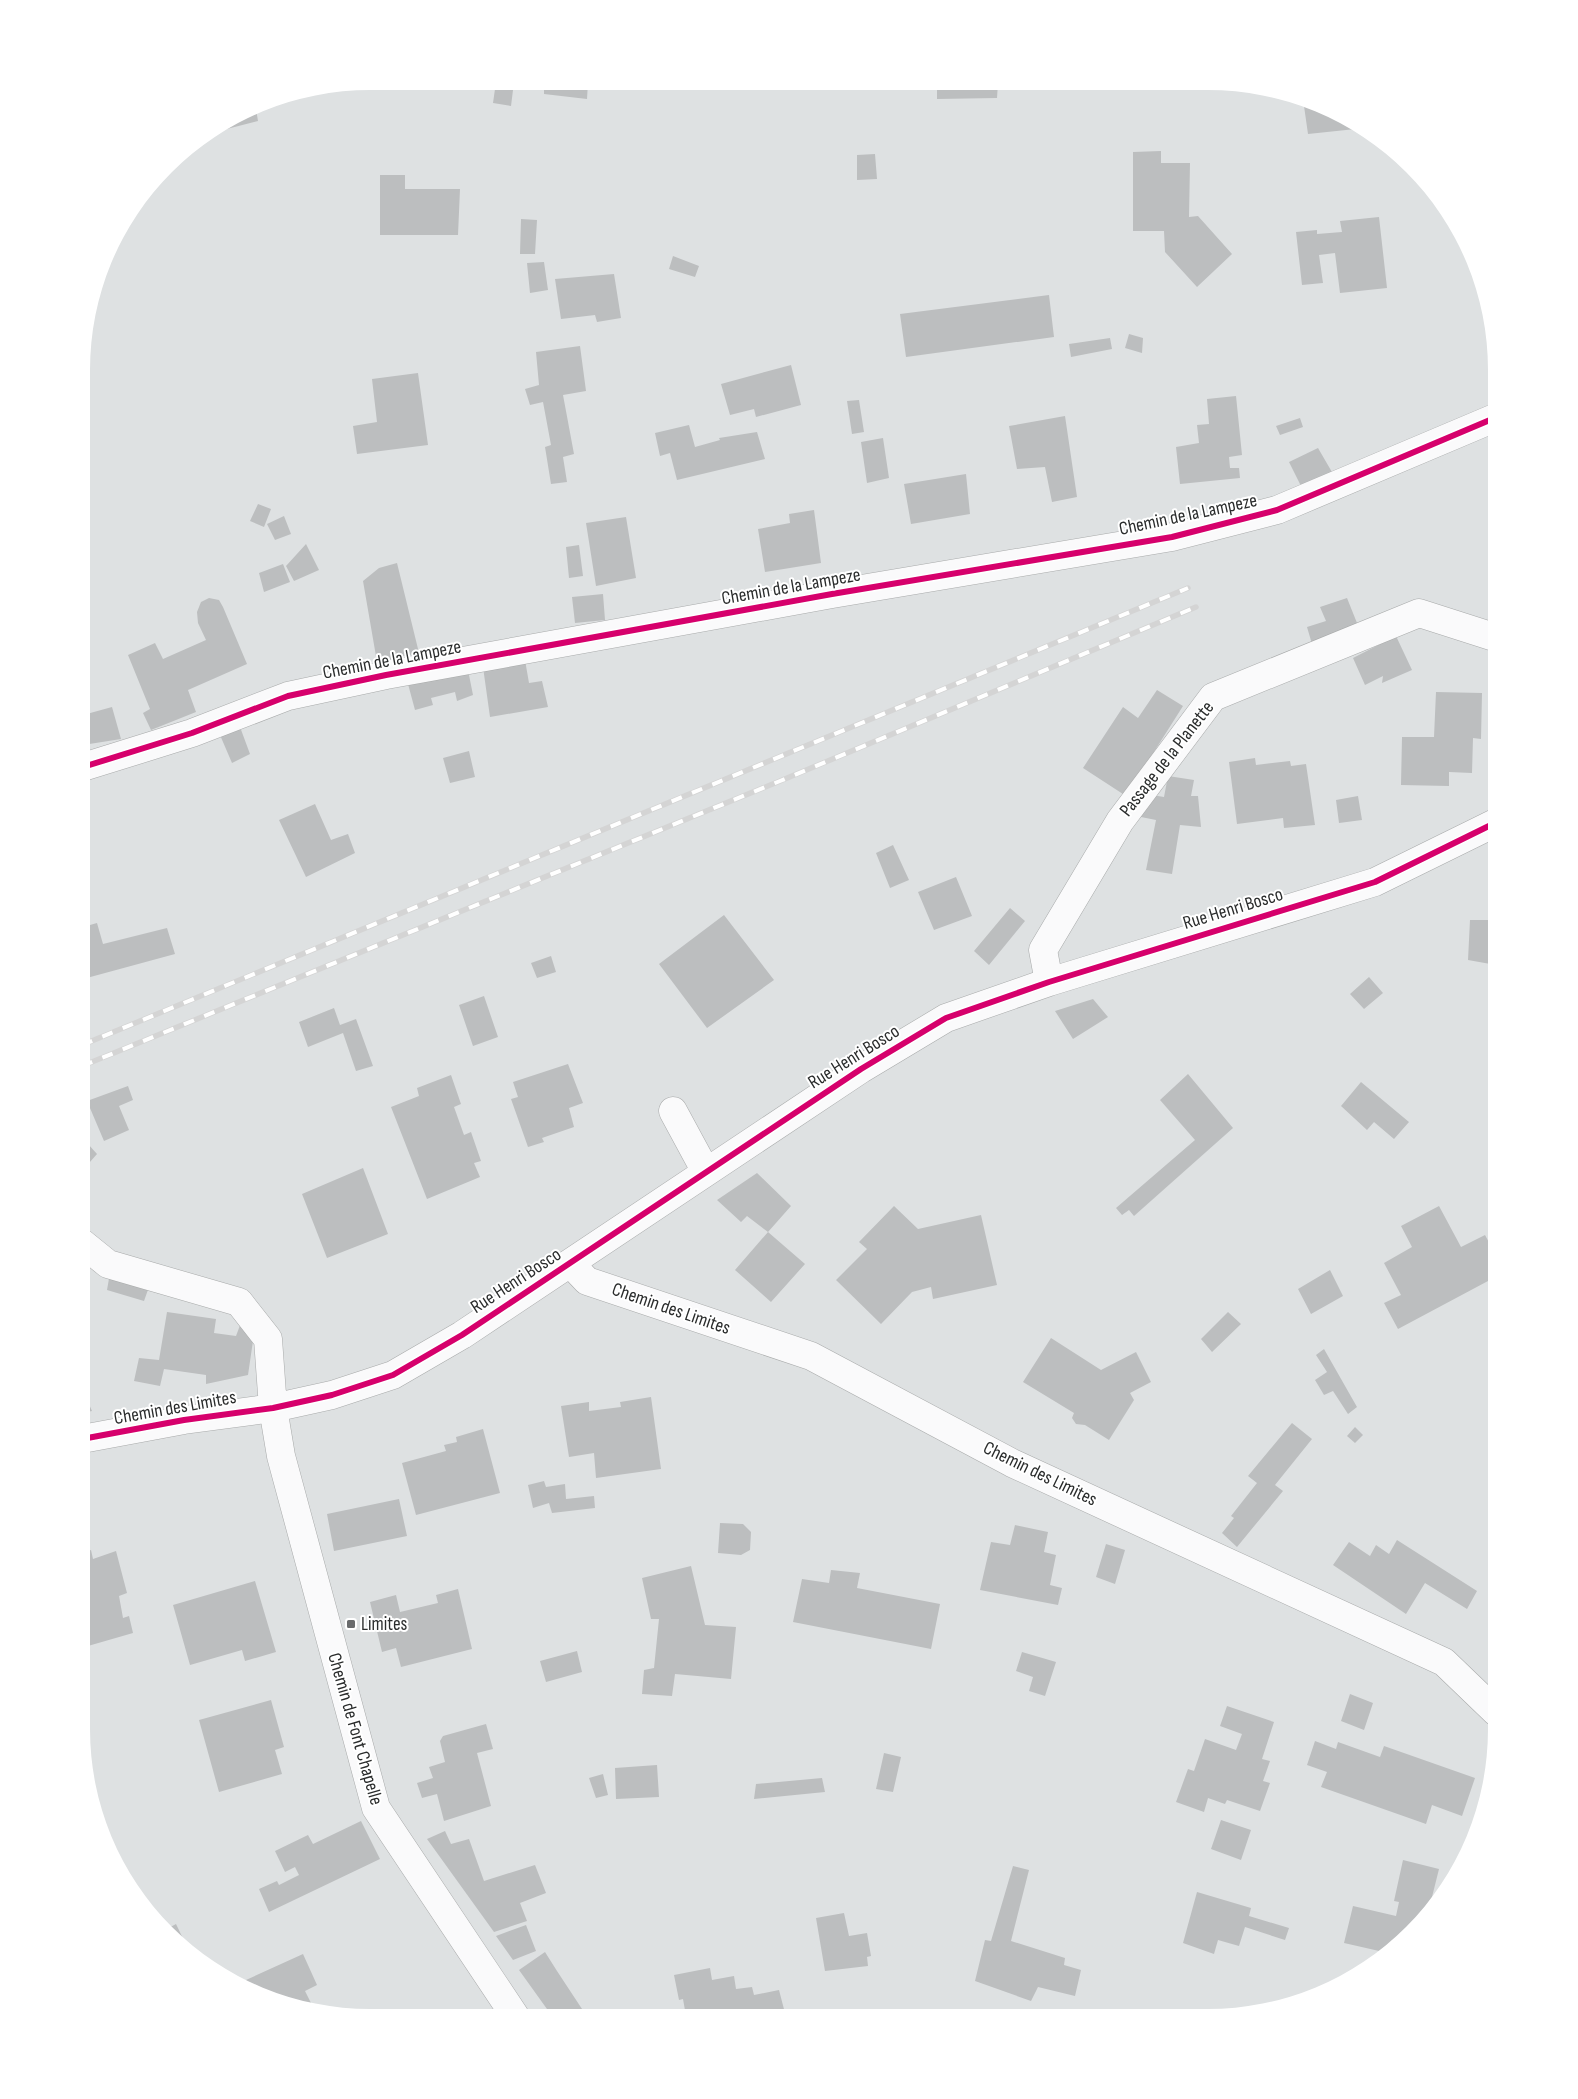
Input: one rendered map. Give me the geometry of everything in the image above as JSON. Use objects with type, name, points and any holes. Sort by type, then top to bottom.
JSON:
[{"type":"street","name":"Chemin de la Lampeze","points":[[90,765],[192,733],[288,696],[832,594],[1172,537],[1277,510],[1488,421]]},
{"type":"street","name":"Passage de la Planette","points":[[1049,982],[1043,950],[1120,821],[1213,698],[1419,613],[1488,635]]},
{"type":"street","name":"Rue Henri Bosco","points":[[273,1408],[332,1395],[393,1375],[462,1335],[861,1069],[946,1018],[1049,982],[1375,882],[1488,826]]},
{"type":"street","points":[[673,1111],[706,1172]]},
{"type":"street","name":"Chemin de Font Chapelle","points":[[90,1249],[108,1264],[240,1302],[268,1339],[273,1408],[281,1456],[376,1808],[510,2009]]},
{"type":"street","name":"Chemin des Limites","points":[[570,1263],[587,1281],[811,1356],[1012,1462],[1444,1662],[1488,1704]]},
{"type":"street","name":"Chemin des Limites","points":[[90,1438],[184,1420],[273,1408]]},
{"type":"building","points":[[495,90],[513,90],[511,106],[493,103]]},
{"type":"building","points":[[544,90],[588,90],[587,99],[544,94]]},
{"type":"building","points":[[937,90],[998,90],[997,98],[937,99]]},
{"type":"building","points":[[1304,107],[1352,129],[1308,134]]},
{"type":"building","points":[[257,114],[258,121],[227,129]]},
{"type":"building","points":[[1161,151],[1161,163],[1190,163],[1189,217],[1198,216],[1232,254],[1197,287],[1165,252],[1164,231],[1133,231],[1133,152]]},
{"type":"building","points":[[875,154],[877,179],[857,180],[857,155]]},
{"type":"building","points":[[380,175],[405,175],[405,189],[460,189],[458,235],[380,235]]},
{"type":"building","points":[[1379,217],[1387,288],[1340,293],[1335,253],[1319,255],[1323,283],[1302,285],[1296,232],[1317,230],[1317,234],[1342,232],[1340,221]]},
{"type":"building","points":[[521,219],[537,220],[535,254],[520,254]]},
{"type":"building","points":[[673,256],[699,266],[695,277],[669,269]]},
{"type":"building","points":[[544,262],[548,290],[530,293],[527,263]]},
{"type":"building","points":[[614,274],[621,318],[597,322],[595,315],[561,319],[555,279]]},
{"type":"building","points":[[1049,295],[1054,337],[906,357],[900,314]]},
{"type":"building","points":[[1129,334],[1143,338],[1142,353],[1125,348]]},
{"type":"building","points":[[1110,338],[1112,349],[1071,357],[1069,344]]},
{"type":"building","points":[[580,346],[586,391],[563,395],[574,454],[563,457],[567,482],[551,484],[545,447],[551,445],[543,402],[530,405],[525,389],[539,385],[536,352]]},
{"type":"building","points":[[791,365],[801,405],[756,417],[754,409],[730,415],[721,384]]},
{"type":"building","points":[[418,373],[428,445],[357,454],[353,426],[377,422],[372,379]]},
{"type":"building","points":[[1236,396],[1242,455],[1229,457],[1230,468],[1239,468],[1240,478],[1180,484],[1176,447],[1199,443],[1197,425],[1209,424],[1207,399]]},
{"type":"building","points":[[859,400],[864,432],[852,434],[847,401]]},
{"type":"building","points":[[1065,416],[1077,497],[1052,502],[1045,467],[1017,469],[1009,426]]},
{"type":"building","points":[[1300,418],[1303,427],[1280,435],[1276,426]]},
{"type":"building","points":[[689,425],[695,447],[720,440],[719,438],[757,432],[765,459],[677,480],[670,453],[660,456],[655,433]]},
{"type":"building","points":[[883,438],[889,478],[867,483],[861,442]]},
{"type":"building","points":[[1318,448],[1336,479],[1304,492],[1289,462]]},
{"type":"building","points":[[966,474],[970,514],[911,524],[904,484]]},
{"type":"building","points":[[258,504],[271,509],[264,527],[250,521]]},
{"type":"building","points":[[814,510],[821,563],[765,572],[758,529],[790,523],[789,514]]},
{"type":"building","points":[[284,516],[291,534],[275,540],[267,524]]},
{"type":"building","points":[[626,517],[636,578],[596,586],[586,523]]},
{"type":"building","points":[[306,544],[319,570],[294,581],[286,566]]},
{"type":"building","points":[[579,545],[583,576],[569,578],[566,547]]},
{"type":"building","points":[[397,563],[419,653],[377,662],[363,581],[379,568]]},
{"type":"building","points":[[283,564],[290,582],[264,592],[259,573]]},
{"type":"building","points":[[603,594],[605,620],[575,623],[572,597]]},
{"type":"building","points":[[209,598],[219,600],[247,664],[188,690],[196,712],[151,730],[143,713],[150,709],[128,655],[155,643],[163,659],[206,640],[198,623],[197,612],[201,602]]},
{"type":"building","points":[[1347,598],[1359,628],[1312,644],[1307,627],[1326,621],[1320,607]]},
{"type":"building","points":[[1396,636],[1412,670],[1382,683],[1383,676],[1365,685],[1353,658]]},
{"type":"building","points":[[525,660],[529,683],[542,681],[548,707],[490,717],[483,667]]},
{"type":"building","points":[[468,670],[473,695],[457,701],[455,692],[431,698],[433,705],[415,710],[408,684]]},
{"type":"building","points":[[1157,690],[1183,706],[1126,796],[1083,768],[1123,707],[1138,718]]},
{"type":"building","points":[[1436,692],[1482,693],[1481,739],[1473,738],[1472,773],[1449,772],[1449,786],[1401,785],[1402,737],[1434,737]]},
{"type":"building","points":[[112,707],[121,739],[90,744],[90,713]]},
{"type":"building","points":[[240,727],[250,754],[232,763],[220,735]]},
{"type":"building","points":[[469,751],[475,777],[450,783],[443,758]]},
{"type":"building","points":[[1255,758],[1256,765],[1290,761],[1291,766],[1306,764],[1315,825],[1284,828],[1283,818],[1237,824],[1229,762]]},
{"type":"building","points":[[1168,776],[1194,780],[1191,796],[1198,796],[1201,827],[1180,825],[1172,874],[1146,870],[1156,820],[1131,815],[1146,794],[1164,797]]},
{"type":"building","points":[[1358,796],[1362,820],[1339,823],[1336,800]]},
{"type":"building","points":[[315,804],[331,840],[348,834],[355,853],[306,877],[279,820]]},
{"type":"building","points":[[893,845],[909,880],[890,888],[876,853]]},
{"type":"building","points":[[956,877],[972,916],[934,930],[918,892]]},
{"type":"building","points":[[1010,908],[1025,921],[989,965],[974,951]]},
{"type":"building","points":[[724,915],[774,980],[707,1028],[659,964]]},
{"type":"building","points":[[1470,920],[1488,920],[1488,964],[1468,960]]},
{"type":"building","points":[[97,923],[103,944],[167,928],[175,954],[90,977],[90,925]]},
{"type":"building","points":[[551,956],[556,972],[537,978],[531,963]]},
{"type":"building","points":[[1369,977],[1383,993],[1364,1009],[1350,994]]},
{"type":"building","points":[[484,996],[498,1037],[473,1046],[459,1005]]},
{"type":"building","points":[[1093,999],[1108,1017],[1073,1039],[1055,1011]]},
{"type":"building","points":[[334,1008],[340,1025],[356,1019],[373,1066],[356,1071],[343,1033],[308,1047],[299,1022]]},
{"type":"building","points":[[568,1064],[583,1103],[569,1108],[574,1127],[542,1138],[544,1142],[528,1147],[511,1099],[518,1097],[513,1082]]},
{"type":"building","points":[[1188,1074],[1233,1128],[1134,1216],[1129,1210],[1122,1215],[1116,1208],[1195,1140],[1160,1100]]},
{"type":"building","points":[[451,1075],[461,1104],[454,1107],[464,1135],[471,1132],[481,1161],[474,1163],[480,1177],[427,1199],[391,1107],[419,1096],[417,1088]]},
{"type":"building","points":[[1361,1082],[1409,1122],[1394,1139],[1374,1122],[1367,1130],[1341,1106]]},
{"type":"building","points":[[128,1086],[133,1100],[119,1106],[129,1130],[104,1141],[90,1108],[90,1100]]},
{"type":"building","points":[[90,1146],[97,1154],[90,1162]]},
{"type":"building","points":[[363,1168],[388,1234],[327,1258],[302,1194]]},
{"type":"building","points":[[757,1173],[791,1206],[768,1232],[747,1216],[741,1222],[717,1200]]},
{"type":"building","points":[[894,1206],[918,1229],[981,1215],[997,1285],[933,1299],[931,1287],[912,1292],[881,1324],[836,1280],[867,1249],[859,1242]]},
{"type":"building","points":[[1439,1206],[1461,1247],[1485,1235],[1488,1241],[1488,1281],[1398,1329],[1384,1303],[1401,1295],[1384,1263],[1412,1247],[1401,1226]]},
{"type":"building","points":[[768,1232],[805,1264],[771,1302],[735,1270]]},
{"type":"building","points":[[1330,1270],[1343,1296],[1311,1314],[1298,1289]]},
{"type":"building","points":[[110,1273],[150,1284],[144,1301],[107,1290]]},
{"type":"building","points":[[167,1312],[216,1319],[214,1333],[236,1336],[242,1320],[254,1334],[248,1375],[206,1384],[206,1375],[164,1369],[160,1386],[134,1381],[139,1358],[159,1360]]},
{"type":"building","points":[[1228,1312],[1241,1324],[1212,1352],[1201,1339]]},
{"type":"building","points":[[1051,1338],[1101,1370],[1136,1352],[1151,1382],[1130,1393],[1134,1400],[1109,1440],[1085,1425],[1076,1424],[1072,1418],[1074,1413],[1023,1382]]},
{"type":"building","points":[[1324,1349],[1357,1407],[1348,1414],[1333,1391],[1324,1395],[1315,1380],[1327,1372],[1316,1355]]},
{"type":"building","points":[[651,1397],[661,1469],[596,1478],[594,1453],[569,1457],[561,1406],[589,1402],[589,1411],[621,1407],[620,1402]]},
{"type":"building","points":[[1292,1423],[1312,1439],[1275,1485],[1283,1491],[1237,1547],[1222,1533],[1234,1518],[1231,1516],[1257,1483],[1248,1476]]},
{"type":"building","points":[[1355,1427],[1363,1435],[1355,1443],[1347,1436]]},
{"type":"building","points":[[483,1429],[500,1493],[416,1515],[402,1463],[446,1451],[444,1445],[457,1442],[456,1437]]},
{"type":"building","points":[[544,1481],[546,1487],[565,1484],[566,1499],[594,1496],[595,1508],[552,1513],[549,1503],[533,1508],[528,1485]]},
{"type":"building","points":[[399,1499],[407,1536],[334,1551],[327,1514]]},
{"type":"building","points":[[720,1523],[743,1524],[751,1532],[750,1550],[741,1555],[718,1553]]},
{"type":"building","points":[[1015,1525],[1048,1532],[1044,1552],[1056,1555],[1050,1585],[1062,1588],[1058,1605],[980,1590],[991,1542],[1010,1545]]},
{"type":"building","points":[[1397,1540],[1477,1591],[1467,1609],[1425,1583],[1406,1614],[1333,1565],[1349,1542],[1370,1556],[1376,1545],[1389,1554]]},
{"type":"building","points":[[1106,1544],[1125,1550],[1115,1584],[1096,1577]]},
{"type":"building","points":[[90,1550],[93,1559],[116,1551],[127,1593],[119,1596],[123,1618],[129,1616],[133,1633],[90,1645]]},
{"type":"building","points":[[691,1566],[705,1625],[736,1627],[731,1679],[675,1674],[672,1696],[642,1694],[644,1670],[654,1668],[659,1619],[651,1619],[642,1578]]},
{"type":"building","points":[[831,1570],[860,1573],[857,1588],[940,1604],[931,1649],[793,1622],[802,1579],[829,1583]]},
{"type":"building","points":[[255,1581],[276,1652],[245,1661],[242,1650],[190,1665],[173,1605]]},
{"type":"building","points":[[458,1589],[472,1649],[401,1667],[396,1648],[382,1652],[370,1602],[396,1595],[400,1612],[438,1603],[436,1595]]},
{"type":"building","points":[[577,1651],[582,1672],[546,1682],[540,1661]]},
{"type":"building","points":[[1022,1652],[1056,1662],[1045,1696],[1029,1691],[1033,1677],[1016,1671]]},
{"type":"building","points":[[1350,1694],[1373,1703],[1364,1730],[1341,1721]]},
{"type":"building","points":[[271,1700],[284,1747],[275,1750],[282,1774],[219,1792],[199,1720]]},
{"type":"building","points":[[1227,1706],[1274,1722],[1262,1759],[1270,1761],[1263,1781],[1270,1783],[1260,1811],[1227,1800],[1225,1804],[1208,1798],[1204,1812],[1176,1802],[1188,1769],[1194,1771],[1205,1739],[1236,1750],[1242,1734],[1220,1726]]},
{"type":"building","points":[[486,1724],[493,1749],[477,1753],[491,1806],[444,1821],[437,1794],[422,1798],[417,1783],[433,1778],[429,1767],[445,1762],[440,1741],[443,1736]]},
{"type":"building","points":[[1315,1741],[1336,1749],[1338,1742],[1380,1757],[1384,1746],[1475,1778],[1462,1816],[1432,1805],[1426,1824],[1321,1787],[1327,1772],[1307,1765]]},
{"type":"building","points":[[884,1753],[901,1757],[893,1792],[876,1789]]},
{"type":"building","points":[[657,1765],[659,1797],[616,1799],[615,1768]]},
{"type":"building","points":[[603,1774],[608,1795],[596,1798],[589,1778]]},
{"type":"building","points":[[822,1778],[825,1792],[754,1799],[756,1784]]},
{"type":"building","points":[[1221,1820],[1251,1830],[1241,1860],[1211,1849]]},
{"type":"building","points":[[361,1821],[380,1859],[269,1912],[259,1889],[277,1881],[279,1885],[299,1875],[295,1867],[285,1872],[275,1851],[308,1835],[313,1844]]},
{"type":"building","points":[[445,1831],[451,1844],[469,1839],[484,1881],[535,1865],[546,1893],[520,1903],[527,1921],[494,1932],[427,1839]]},
{"type":"building","points":[[1403,1860],[1439,1869],[1432,1897],[1419,1914],[1379,1951],[1344,1943],[1353,1906],[1396,1916],[1399,1902],[1394,1901]]},
{"type":"building","points":[[1013,1866],[1029,1870],[1011,1941],[1065,1958],[1064,1965],[1081,1970],[1075,1996],[1038,1987],[1031,2001],[975,1981],[985,1940],[991,1941]]},
{"type":"building","points":[[1197,1892],[1251,1908],[1249,1916],[1289,1928],[1285,1940],[1245,1927],[1239,1946],[1218,1940],[1214,1954],[1183,1943]]},
{"type":"building","points":[[844,1913],[849,1936],[867,1933],[871,1956],[867,1957],[868,1966],[825,1971],[816,1918]]},
{"type":"building","points":[[176,1924],[182,1938],[172,1927]]},
{"type":"building","points":[[526,1925],[536,1951],[513,1960],[496,1936]]},
{"type":"building","points":[[545,1952],[582,2009],[547,2009],[519,1970]]},
{"type":"building","points":[[303,1954],[317,1985],[305,1991],[311,2003],[280,1994],[246,1980]]},
{"type":"building","points":[[710,1968],[712,1980],[734,1976],[736,1989],[752,1987],[754,1995],[779,1990],[784,2009],[685,2009],[683,1999],[679,2000],[674,1975]]},
{"type":"railway","points":[[90,1042],[1188,588]]},
{"type":"railway","points":[[90,1063],[780,781],[1196,607]]},
{"type":"cycle path","points":[[90,765],[192,733],[288,696],[386,675],[832,594],[1172,537],[1277,510],[1488,421]]},
{"type":"cycle path","points":[[90,1438],[184,1420],[273,1408],[332,1395],[393,1375],[462,1335],[861,1069],[946,1018],[1049,982],[1375,882],[1488,826]]},
{"type":"place","name":"Limites","points":[[351,1624]]}]
